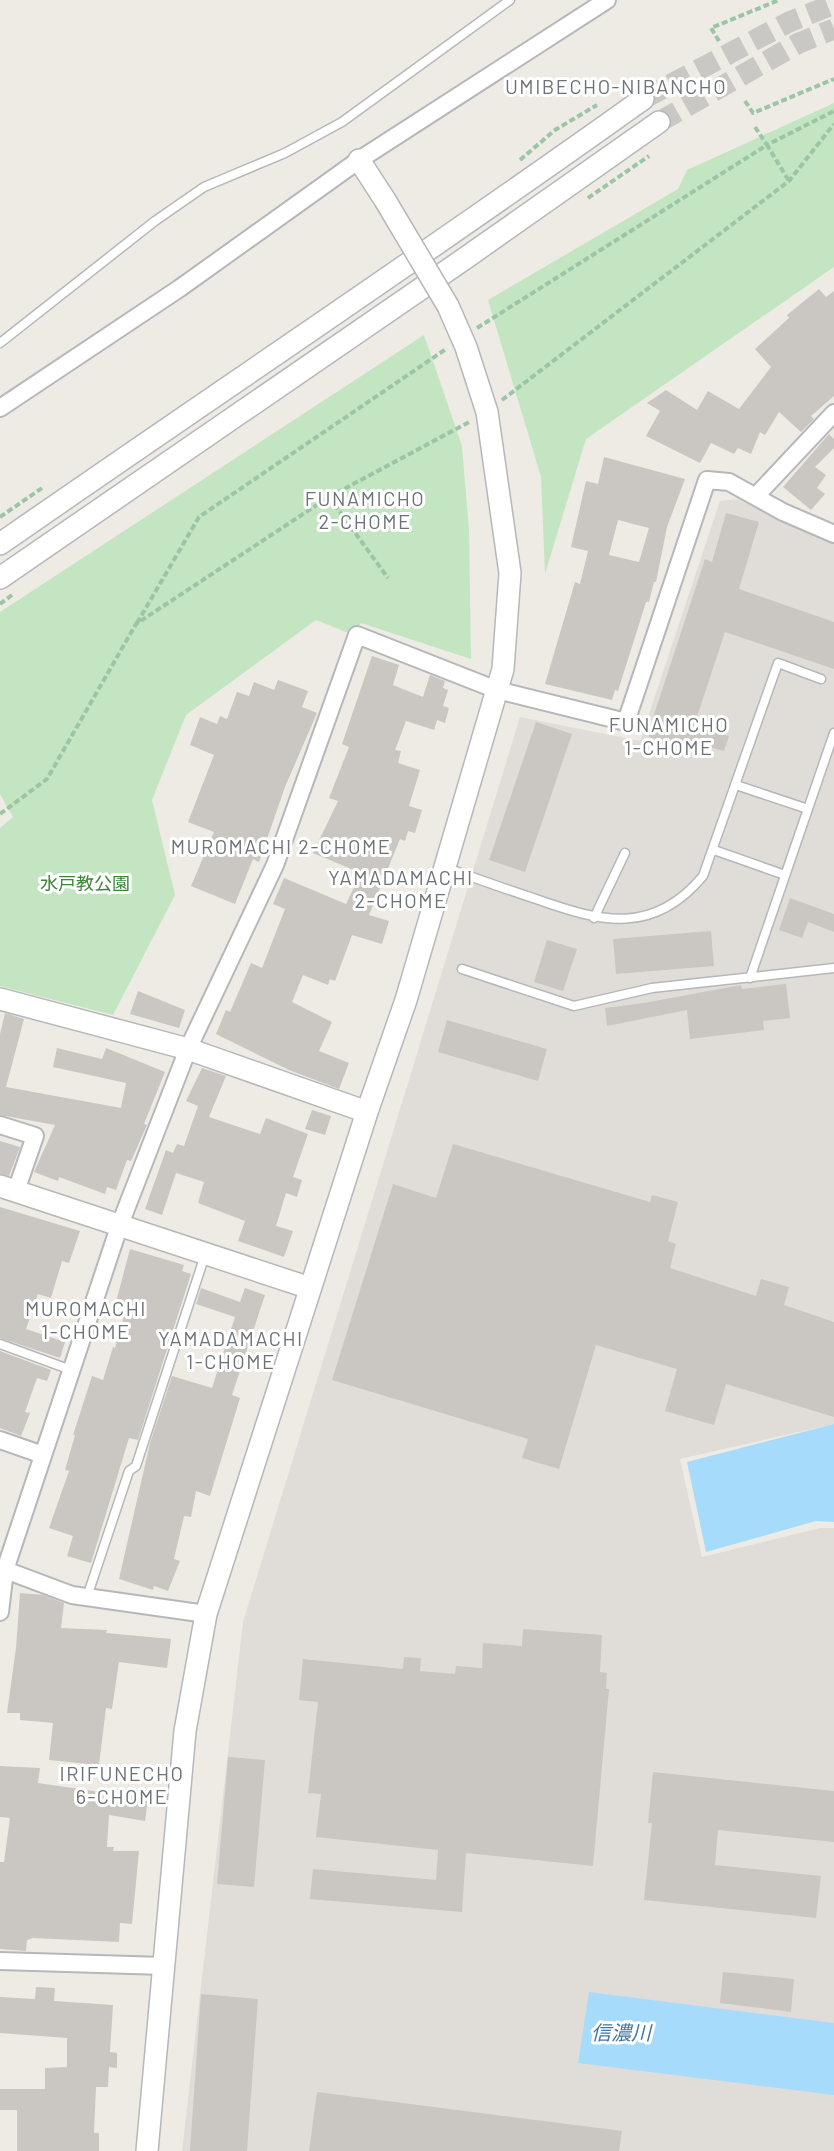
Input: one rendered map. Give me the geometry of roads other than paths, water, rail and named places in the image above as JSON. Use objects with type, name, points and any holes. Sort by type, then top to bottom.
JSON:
[{"type":"street","points":[[0,408],[180,288],[358,160],[606,0]]},
{"type":"street","points":[[0,544],[258,364],[460,230],[643,99]]},
{"type":"street","points":[[0,578],[659,122]]},
{"type":"street","points":[[147,2151],[185,1731],[206,1614],[367,1112],[406,1000],[503,669],[510,573],[487,412],[466,347],[448,306],[386,200],[358,160]]},
{"type":"street","points":[[756,496],[834,413]]},
{"type":"street","points":[[0,1611],[2,1569],[43,1455],[119,1227],[188,1049],[274,865],[357,635],[497,690],[626,722],[707,480],[729,482],[783,512],[834,534]]},
{"type":"street","points":[[0,999],[188,1049],[367,1112]]},
{"type":"street","points":[[0,1125],[35,1136],[8,1189],[310,1288]]},
{"type":"street","points":[[0,1440],[43,1455]]},
{"type":"street","points":[[2,1569],[72,1595],[206,1614]]},
{"type":"street","points":[[0,1961],[164,1966]]},
{"type":"lane","points":[[0,343],[155,220],[194,194],[285,153],[342,122],[510,0]]},
{"type":"lane","points":[[444,867],[594,918],[626,921],[664,909],[692,890],[703,876],[714,850],[777,663],[821,679]]},
{"type":"lane","points":[[750,978],[834,732]]},
{"type":"lane","points":[[736,785],[808,809]]},
{"type":"lane","points":[[714,850],[785,874]]},
{"type":"lane","points":[[594,918],[625,853]]},
{"type":"lane","points":[[462,969],[574,1006],[652,988],[834,968]]},
{"type":"lane","points":[[87,1597],[129,1472],[136,1466],[205,1254]]},
{"type":"lane","points":[[0,1344],[71,1370]]},
{"type":"water","points":[[834,1424],[834,1522],[816,1521],[706,1552],[687,1462]]},
{"type":"water","name":"信濃川","points":[[589,1992],[834,2023],[834,2095],[578,2063]]},
{"type":"tunnel","points":[[643,99],[789,22],[834,4]]},
{"type":"tunnel","points":[[659,122],[799,43],[834,29]]},
{"type":"district","name":"UMIBECHO-NIBANCHO","points":[[616,86]]},
{"type":"district","name":"FUNAMICHO 2-CHOME","points":[[365,510]]},
{"type":"district","name":"FUNAMICHO 1-CHOME","points":[[669,736]]},
{"type":"district","name":"MUROMACHI 2-CHOME","points":[[281,846]]},
{"type":"district","name":"YAMADAMACHI 2-CHOME","points":[[401,888]]},
{"type":"district","name":"MUROMACHI 1-CHOME","points":[[86,1320]]},
{"type":"district","name":"YAMADAMACHI 1-CHOME","points":[[231,1350]]},
{"type":"district","name":"IRIFUNECHO 6-CHOME","points":[[122,1784]]},
{"type":"park label","name":"水戸教公園","points":[[85,883]]}]
